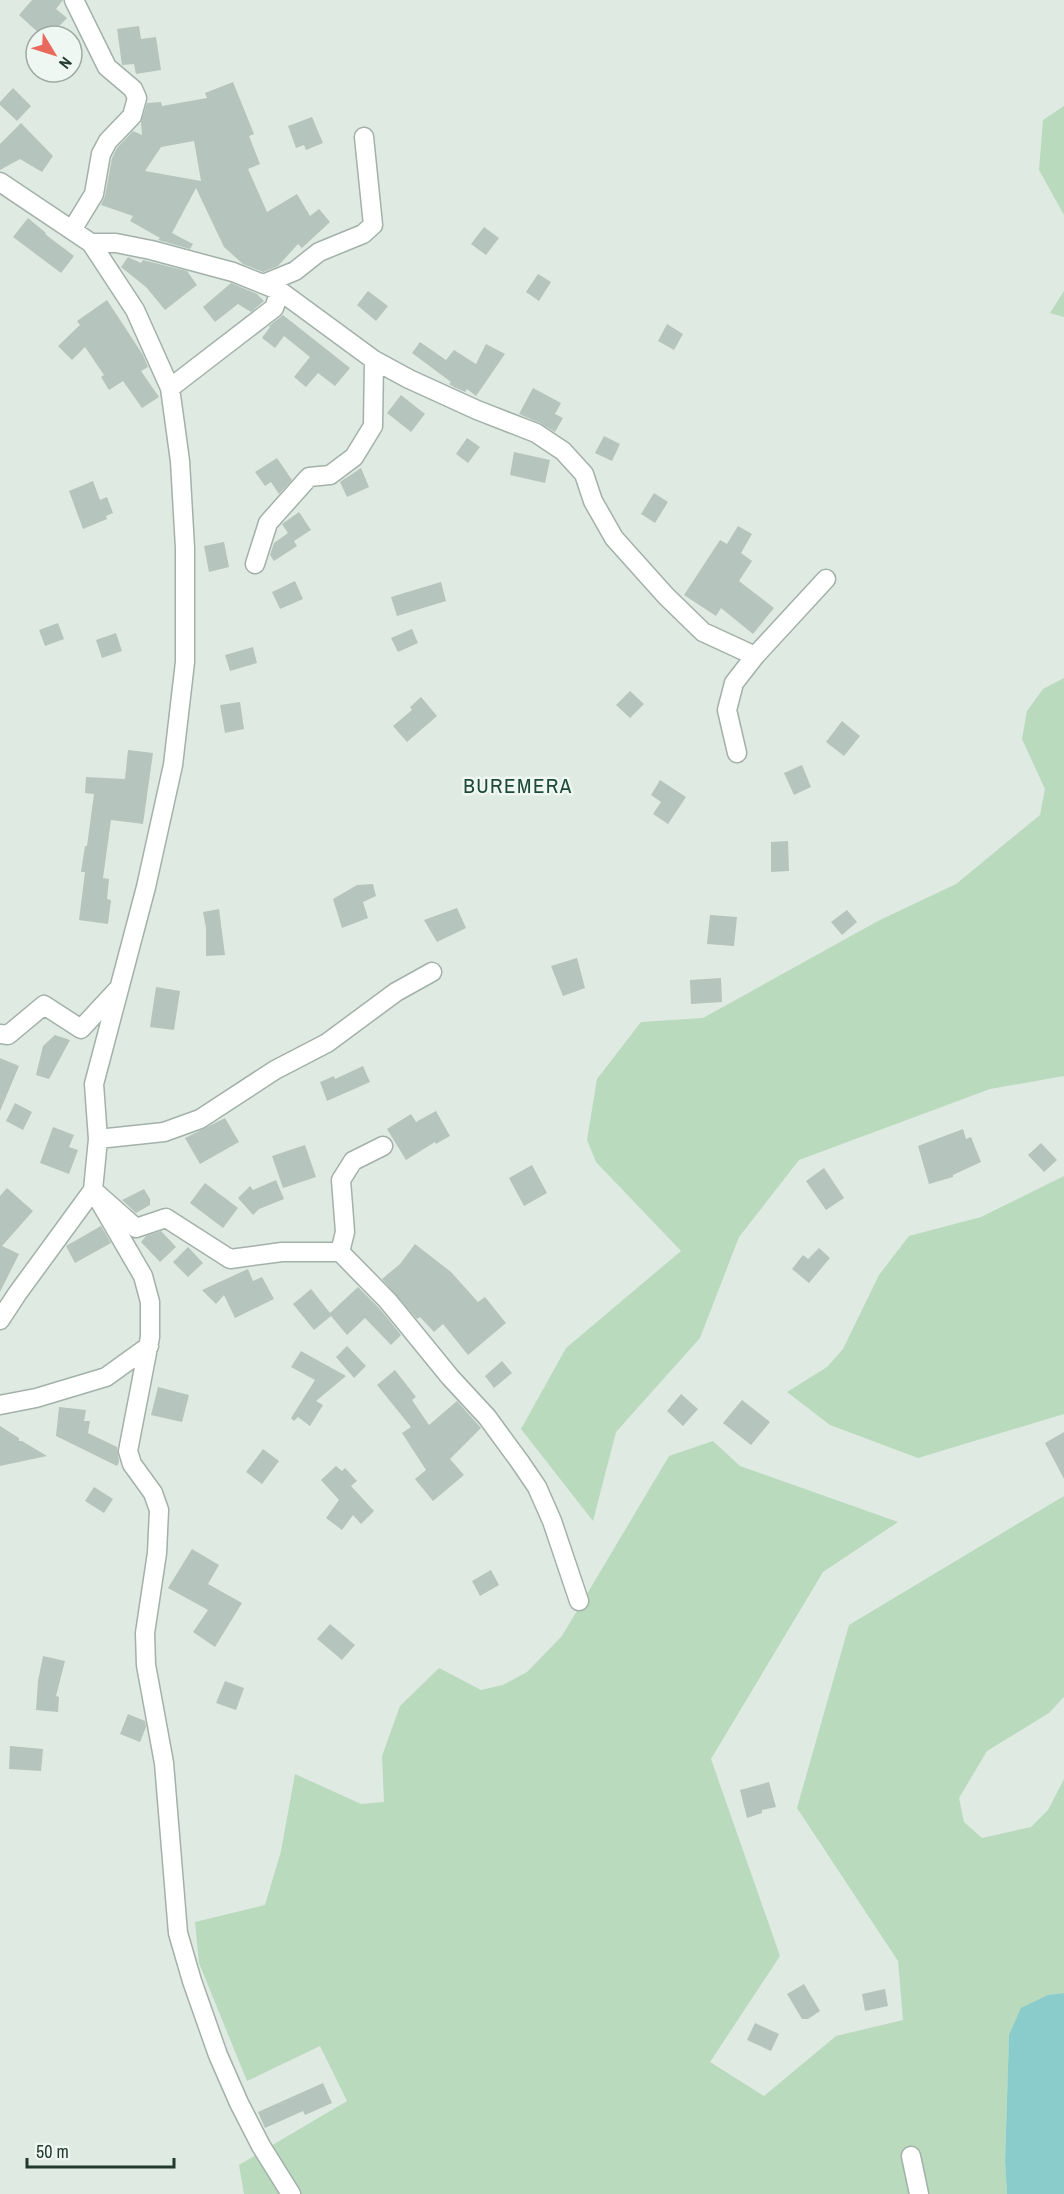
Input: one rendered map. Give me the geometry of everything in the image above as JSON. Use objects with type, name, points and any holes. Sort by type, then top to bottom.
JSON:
[{"type":"street","points":[[72,230],[94,194],[101,154],[108,141],[132,116],[137,99],[133,89],[107,67],[74,0]]},
{"type":"street","points":[[271,287],[319,252],[363,234],[373,225],[364,137]]},
{"type":"street","points":[[0,182],[91,243],[135,310],[170,388],[180,461],[185,548],[185,662],[173,765],[146,887],[94,1084],[98,1139],[93,1190],[17,1293],[0,1320]]},
{"type":"street","points":[[91,243],[116,243],[151,250],[233,272],[271,287],[374,360],[477,410],[536,433],[563,451],[584,474],[593,501],[614,538],[666,596],[703,632],[755,656]]},
{"type":"street","points":[[170,388],[274,308],[271,287]]},
{"type":"street","points":[[255,564],[268,524],[309,477],[330,475],[354,457],[373,426],[374,360]]},
{"type":"street","points":[[737,753],[727,711],[734,683],[755,656],[825,579]]},
{"type":"street","points":[[98,1139],[164,1132],[200,1119],[275,1070],[327,1043],[396,992],[432,972]]},
{"type":"street","points":[[0,1034],[8,1035],[44,1005],[81,1029],[118,989]]},
{"type":"street","points":[[340,1252],[345,1232],[341,1180],[353,1161],[382,1146]]},
{"type":"street","points":[[93,1190],[136,1228],[166,1218],[230,1259],[282,1251],[340,1252],[388,1301],[450,1377],[487,1417],[520,1462],[537,1487],[552,1521],[579,1601]]},
{"type":"street","points":[[93,1190],[143,1276],[150,1302],[148,1346],[128,1451],[132,1464],[153,1493],[159,1510],[157,1553],[145,1633],[146,1665],[164,1763],[178,1934],[218,2055],[261,2146],[291,2194]]},
{"type":"street","points":[[0,1406],[106,1377],[148,1346]]},
{"type":"street","points":[[911,2156],[919,2194]]},
{"type":"green space","points":[[1064,106],[1064,215],[1039,170],[1043,120]]},
{"type":"green space","points":[[1064,291],[1064,317],[1050,313]]},
{"type":"green space","points":[[1064,678],[1064,1076],[990,1089],[799,1160],[739,1237],[700,1338],[616,1432],[593,1521],[521,1429],[566,1348],[681,1251],[596,1162],[587,1140],[597,1079],[641,1022],[703,1018],[878,921],[956,884],[1040,815],[1045,789],[1022,739],[1027,711],[1043,689]]},
{"type":"green space","points":[[1064,1176],[1064,1414],[918,1458],[830,1425],[787,1392],[827,1367],[843,1349],[879,1275],[909,1236],[981,1217]]},
{"type":"green space","points":[[713,1441],[740,1466],[898,1522],[823,1572],[711,1759],[780,1956],[710,2062],[764,2096],[836,2036],[903,2020],[898,1961],[797,1808],[849,1625],[1064,1496],[1064,1697],[1049,1713],[987,1751],[959,1798],[964,1822],[982,1838],[1031,1827],[1048,1810],[1064,1779],[1064,1993],[1048,1995],[1009,2035],[1005,2162],[1007,2194],[244,2194],[239,2165],[347,2101],[320,2046],[247,2081],[199,1963],[195,1922],[265,1905],[281,1851],[295,1774],[361,1804],[384,1802],[382,1756],[400,1706],[439,1668],[481,1690],[503,1685],[527,1672],[562,1636],[669,1456]]},
{"type":"water","points":[[1064,1993],[1064,2194],[1007,2194],[1005,2162],[1009,2035],[1021,2008],[1048,1995]]},
{"type":"building","points":[[32,0],[63,0],[56,9],[67,18],[61,24],[29,24],[19,15]]},
{"type":"building","points":[[139,26],[141,39],[156,37],[161,70],[136,74],[134,64],[122,65],[117,29]]},
{"type":"building","points":[[233,82],[254,134],[249,136],[260,164],[248,169],[267,212],[297,194],[310,216],[319,209],[330,222],[302,248],[298,244],[278,266],[263,272],[243,264],[224,247],[196,188],[172,233],[193,244],[190,249],[158,240],[160,238],[130,221],[133,216],[101,205],[105,196],[112,158],[117,148],[133,131],[142,135],[141,122],[147,103],[161,102],[162,106],[207,98],[205,93]],"holes":[[[194,141],[201,181],[145,171],[161,147]]]},
{"type":"building","points":[[13,88],[31,106],[17,121],[0,105],[0,102]]},
{"type":"building","points":[[312,117],[323,143],[306,150],[304,145],[296,148],[288,126]]},
{"type":"building","points":[[21,123],[53,156],[42,172],[20,159],[0,170],[0,144]]},
{"type":"building","points":[[28,218],[74,256],[61,273],[13,237]]},
{"type":"building","points":[[484,227],[499,238],[486,255],[471,244]]},
{"type":"building","points":[[128,257],[141,263],[143,260],[187,271],[197,285],[165,310],[146,287],[121,267]]},
{"type":"building","points":[[538,274],[551,282],[539,301],[526,292]]},
{"type":"building","points":[[231,283],[257,294],[264,301],[251,312],[238,304],[215,322],[203,307]]},
{"type":"building","points":[[368,291],[388,306],[376,321],[357,305]]},
{"type":"building","points":[[107,300],[143,355],[148,367],[141,371],[159,397],[142,408],[123,381],[109,390],[101,377],[104,375],[85,347],[72,360],[58,346],[80,325],[77,321]]},
{"type":"building","points":[[283,315],[350,368],[335,386],[318,373],[306,387],[294,377],[310,357],[284,336],[275,348],[262,338],[269,326]]},
{"type":"building","points":[[667,324],[683,334],[674,350],[658,341]]},
{"type":"building","points":[[420,342],[446,360],[454,350],[476,364],[486,344],[505,354],[476,396],[467,389],[465,392],[449,384],[451,382],[412,353]]},
{"type":"building","points":[[533,388],[561,403],[555,414],[563,418],[555,432],[519,414]]},
{"type":"building","points":[[401,395],[425,414],[411,432],[387,413]]},
{"type":"building","points":[[604,436],[620,444],[612,461],[595,453]]},
{"type":"building","points":[[467,438],[480,447],[468,463],[456,454]]},
{"type":"building","points":[[514,452],[550,460],[545,483],[510,475]]},
{"type":"building","points":[[277,458],[292,480],[279,494],[271,482],[265,486],[255,472]]},
{"type":"building","points":[[361,468],[369,487],[347,497],[340,482]]},
{"type":"building","points":[[93,481],[100,500],[107,497],[113,513],[106,516],[107,519],[83,529],[69,491]]},
{"type":"building","points":[[654,493],[668,502],[655,523],[641,514]]},
{"type":"building","points":[[299,512],[311,530],[294,541],[297,546],[274,561],[270,555],[274,543],[288,533],[282,524]]},
{"type":"building","points":[[738,526],[752,534],[741,553],[752,561],[739,581],[774,608],[753,634],[721,608],[716,616],[684,595],[720,540],[727,544]]},
{"type":"building","points":[[224,542],[229,567],[209,572],[204,546]]},
{"type":"building","points":[[295,581],[303,599],[280,609],[272,592]]},
{"type":"building","points":[[441,582],[446,601],[397,616],[391,597]]},
{"type":"building","points":[[58,623],[64,639],[45,646],[39,630]]},
{"type":"building","points":[[412,629],[418,643],[398,652],[391,638]]},
{"type":"building","points":[[116,633],[122,651],[102,658],[96,640]]},
{"type":"building","points":[[253,647],[257,663],[230,671],[225,655]]},
{"type":"building","points":[[630,691],[644,704],[630,718],[616,705]]},
{"type":"building","points":[[421,697],[437,716],[407,742],[393,726],[412,710],[410,707]]},
{"type":"building","points":[[240,702],[244,729],[225,733],[220,705]]},
{"type":"building","points":[[842,721],[860,736],[844,756],[826,742]]},
{"type":"building","points":[[128,750],[153,753],[143,824],[111,820],[103,878],[109,879],[107,899],[111,900],[108,924],[79,920],[85,872],[81,872],[94,794],[85,793],[86,777],[125,779]]},
{"type":"building","points":[[802,765],[811,787],[794,795],[784,773]]},
{"type":"building","points":[[660,780],[686,797],[668,824],[653,814],[661,802],[651,795]]},
{"type":"building","points":[[788,841],[789,871],[771,872],[771,842]]},
{"type":"building","points":[[373,884],[376,896],[363,902],[368,918],[342,928],[333,899],[357,885]]},
{"type":"building","points":[[457,908],[466,928],[437,942],[424,920]]},
{"type":"building","points":[[219,909],[225,955],[206,956],[206,928],[203,912]]},
{"type":"building","points":[[847,910],[857,922],[842,935],[831,922]]},
{"type":"building","points":[[710,915],[737,917],[734,946],[707,944]]},
{"type":"building","points":[[577,958],[585,988],[563,996],[551,966]]},
{"type":"building","points":[[721,978],[722,1002],[691,1004],[690,980]]},
{"type":"building","points":[[156,987],[180,991],[174,1030],[150,1027]]},
{"type":"building","points":[[55,1035],[70,1040],[49,1079],[36,1075],[43,1046]]},
{"type":"building","points":[[0,1058],[19,1066],[0,1111]]},
{"type":"building","points":[[363,1066],[370,1082],[327,1101],[320,1082],[334,1076],[335,1079]]},
{"type":"building","points":[[15,1103],[32,1112],[23,1130],[6,1121]]},
{"type":"building","points":[[436,1111],[450,1136],[436,1144],[435,1142],[406,1160],[387,1129],[411,1114],[416,1122]]},
{"type":"building","points":[[225,1118],[239,1142],[200,1164],[185,1138]]},
{"type":"building","points":[[53,1127],[74,1135],[69,1147],[78,1150],[69,1174],[40,1163]]},
{"type":"building","points":[[963,1129],[966,1139],[971,1137],[981,1162],[953,1177],[929,1184],[918,1146]]},
{"type":"building","points":[[1041,1143],[1057,1160],[1044,1172],[1028,1155]]},
{"type":"building","points":[[305,1145],[316,1177],[283,1188],[272,1156]]},
{"type":"building","points":[[532,1165],[547,1193],[524,1206],[509,1178]]},
{"type":"building","points":[[824,1168],[844,1198],[826,1210],[806,1181]]},
{"type":"building","points":[[276,1180],[284,1199],[259,1209],[253,1215],[238,1198],[250,1186],[253,1190]]},
{"type":"building","points":[[205,1183],[238,1208],[223,1228],[190,1203]]},
{"type":"building","points":[[7,1188],[33,1211],[2,1246],[19,1254],[0,1292],[0,1196]]},
{"type":"building","points":[[144,1189],[150,1199],[150,1205],[136,1213],[122,1200]]},
{"type":"building","points":[[101,1226],[111,1243],[75,1263],[66,1246]]},
{"type":"building","points":[[161,1231],[176,1247],[160,1262],[141,1242],[146,1236]]},
{"type":"building","points":[[415,1244],[451,1272],[478,1302],[485,1297],[506,1323],[468,1355],[443,1324],[434,1332],[420,1317],[417,1319],[382,1279],[400,1264]]},
{"type":"building","points":[[188,1247],[203,1263],[188,1277],[173,1262]]},
{"type":"building","points":[[819,1248],[830,1258],[809,1283],[792,1269],[803,1255],[808,1259]]},
{"type":"building","points":[[248,1269],[253,1281],[262,1277],[274,1299],[235,1318],[224,1295],[216,1304],[202,1290]]},
{"type":"building","points":[[358,1287],[401,1335],[391,1345],[365,1318],[347,1335],[331,1316],[314,1330],[293,1304],[311,1289],[330,1313]]},
{"type":"building","points":[[347,1346],[366,1366],[354,1378],[336,1357]]},
{"type":"building","points":[[301,1351],[346,1376],[316,1401],[323,1405],[310,1426],[298,1417],[294,1421],[291,1418],[315,1380],[291,1367]]},
{"type":"building","points":[[502,1361],[512,1373],[494,1388],[485,1376]]},
{"type":"building","points":[[395,1370],[416,1397],[412,1400],[429,1425],[457,1401],[481,1428],[450,1459],[464,1475],[433,1501],[415,1479],[426,1470],[402,1433],[411,1427],[377,1385]]},
{"type":"building","points":[[158,1387],[189,1395],[182,1422],[151,1415]]},
{"type":"building","points":[[681,1394],[698,1409],[683,1426],[667,1411]]},
{"type":"building","points":[[742,1400],[770,1422],[751,1445],[723,1423]]},
{"type":"building","points":[[59,1407],[86,1410],[84,1421],[90,1421],[88,1433],[117,1447],[119,1462],[117,1466],[56,1436]]},
{"type":"building","points":[[0,1426],[19,1438],[19,1441],[47,1456],[0,1466]]},
{"type":"building","points":[[1064,1432],[1064,1479],[1045,1443]]},
{"type":"building","points":[[263,1449],[279,1461],[262,1484],[246,1472]]},
{"type":"building","points":[[336,1466],[342,1471],[345,1468],[357,1481],[351,1486],[374,1511],[361,1524],[353,1515],[342,1530],[326,1518],[339,1500],[321,1480]]},
{"type":"building","points":[[94,1487],[113,1499],[104,1513],[85,1501]]},
{"type":"building","points":[[192,1549],[219,1565],[208,1584],[242,1603],[215,1647],[193,1632],[208,1610],[168,1588]]},
{"type":"building","points":[[491,1570],[499,1585],[480,1596],[472,1581]]},
{"type":"building","points":[[330,1624],[355,1645],[342,1660],[317,1639]]},
{"type":"building","points":[[43,1656],[65,1661],[56,1696],[59,1697],[58,1712],[36,1710]]},
{"type":"building","points":[[225,1681],[244,1688],[236,1710],[216,1703]]},
{"type":"building","points":[[128,1714],[145,1721],[146,1727],[140,1742],[120,1734]]},
{"type":"building","points":[[10,1746],[43,1749],[41,1771],[9,1769]]},
{"type":"building","points":[[769,1782],[776,1807],[762,1810],[762,1813],[747,1818],[740,1790]]},
{"type":"building","points":[[804,1984],[820,2011],[808,2019],[802,2019],[787,1994]]},
{"type":"building","points":[[885,1989],[888,2006],[865,2011],[862,1994]]},
{"type":"building","points":[[755,2023],[779,2034],[771,2051],[747,2040]]},
{"type":"building","points":[[323,2083],[332,2103],[305,2115],[303,2111],[265,2128],[258,2112]]},
{"type":"district","name":"BUREMERA","points":[[518,785]]}]
